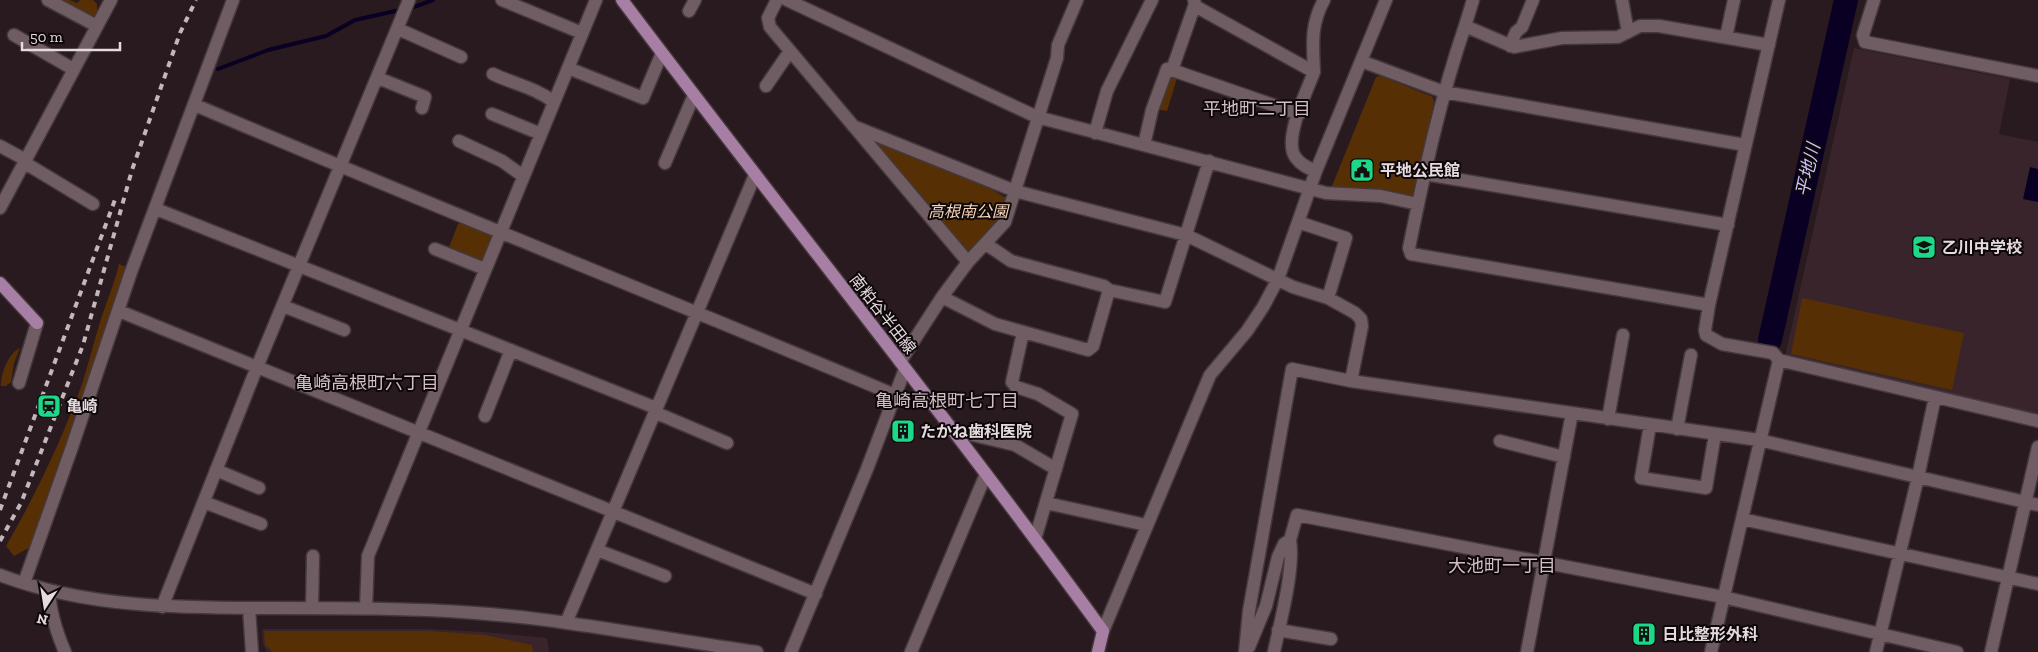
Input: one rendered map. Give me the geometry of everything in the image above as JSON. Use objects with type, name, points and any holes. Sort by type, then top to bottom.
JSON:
[{"type":"main road","name":"南粕谷半田線","points":[[622,0],[1036,539],[1103,631]]},
{"type":"main road","points":[[0,283],[37,323]]},
{"type":"main road","points":[[1098,652],[1103,631]]},
{"type":"street","points":[[48,0],[97,26]]},
{"type":"street","points":[[0,208],[111,0]]},
{"type":"street","points":[[24,583],[131,272],[233,0]]},
{"type":"street","points":[[162,607],[257,367],[409,0]]},
{"type":"street","points":[[502,0],[582,33]]},
{"type":"street","points":[[366,608],[368,556],[596,0]]},
{"type":"street","points":[[777,0],[768,23],[968,262]]},
{"type":"street","points":[[788,0],[1037,117],[1326,193],[1381,196],[1418,204]]},
{"type":"street","points":[[791,652],[895,395],[902,366],[942,297],[968,262],[1005,222],[1057,58],[1058,45],[1077,0]]},
{"type":"street","points":[[1095,133],[1107,90],[1152,0]]},
{"type":"street","points":[[1316,171],[1302,165],[1294,157],[1291,138],[1314,72],[1313,28],[1317,13],[1324,0]]},
{"type":"street","points":[[1103,631],[1210,374],[1247,331],[1264,307],[1278,279],[1309,188],[1386,0]]},
{"type":"street","points":[[1473,0],[1444,92],[1409,248],[1411,254],[1709,305]]},
{"type":"street","points":[[1510,46],[1516,32],[1522,27],[1533,0]]},
{"type":"street","points":[[1622,0],[1628,32]]},
{"type":"street","points":[[1726,37],[1734,0]]},
{"type":"street","points":[[1779,0],[1709,305],[1704,330],[1706,335],[1722,344],[1773,353],[1779,360],[2038,421]]},
{"type":"street","points":[[1874,0],[1863,35],[1865,42],[2038,76]]},
{"type":"street","points":[[1172,70],[1194,3],[1314,72]]},
{"type":"street","points":[[1465,26],[1514,47],[1562,38],[1618,37],[1640,26],[1659,26],[1769,45]]},
{"type":"street","points":[[398,29],[461,57]]},
{"type":"street","points":[[14,35],[73,69]]},
{"type":"street","points":[[766,86],[790,51]]},
{"type":"street","points":[[568,68],[644,98],[662,53]]},
{"type":"street","points":[[1361,60],[1444,92],[1745,145]]},
{"type":"street","points":[[1144,145],[1152,110],[1167,69],[1299,114]]},
{"type":"street","points":[[493,74],[512,83],[526,86],[554,102]]},
{"type":"street","points":[[378,78],[425,97],[422,108]]},
{"type":"street","points":[[665,163],[694,95]]},
{"type":"street","points":[[195,105],[340,167],[697,312],[895,395]]},
{"type":"street","points":[[492,114],[541,134]]},
{"type":"street","points":[[854,126],[1016,191],[1186,235],[1293,287],[1328,298],[1361,319],[1362,326],[1351,381]]},
{"type":"street","points":[[459,141],[502,161],[524,176]]},
{"type":"street","points":[[0,146],[93,204]]},
{"type":"street","points":[[986,244],[1010,261],[1104,286],[1109,290],[1165,302],[1209,161]]},
{"type":"street","points":[[1425,174],[1728,225]]},
{"type":"street","points":[[566,623],[755,175]]},
{"type":"street","points":[[156,209],[511,350],[655,410],[728,443]]},
{"type":"street","points":[[1298,222],[1346,238],[1328,298]]},
{"type":"street","points":[[435,249],[485,269]]},
{"type":"street","points":[[942,297],[995,324],[1088,350],[1093,346],[1109,290]]},
{"type":"street","points":[[283,306],[344,330]]},
{"type":"street","points":[[119,311],[816,594]]},
{"type":"street","points":[[19,383],[37,323]]},
{"type":"street","points":[[1023,332],[1012,382],[1016,387],[1038,394],[1072,414],[1036,539]]},
{"type":"street","points":[[1608,419],[1623,334]]},
{"type":"street","points":[[484,416],[511,350]]},
{"type":"street","points":[[1677,429],[1691,355]]},
{"type":"street","points":[[1711,652],[1779,360]]},
{"type":"street","points":[[1246,652],[1249,612],[1292,369],[1351,381],[1759,440],[2032,503]]},
{"type":"street","points":[[1876,652],[1935,397]]},
{"type":"street","points":[[1527,652],[1572,413]]},
{"type":"street","points":[[1650,425],[1641,478],[1706,488],[1715,434]]},
{"type":"street","points":[[952,430],[1015,445],[1056,469]]},
{"type":"street","points":[[1500,442],[1564,456]]},
{"type":"street","points":[[1991,652],[2009,578],[2032,503],[2038,447]]},
{"type":"street","points":[[216,470],[259,488]]},
{"type":"street","points":[[911,652],[986,474]]},
{"type":"street","points":[[204,502],[261,524]]},
{"type":"street","points":[[1046,503],[1146,525]]},
{"type":"street","points":[[1274,652],[1290,565],[1292,550],[1290,540],[1296,515],[1723,597],[1957,652]]},
{"type":"street","points":[[1742,519],[2038,584]]},
{"type":"street","points":[[1246,652],[1266,606],[1278,557],[1284,544],[1290,540]]},
{"type":"street","points":[[597,550],[665,576]]},
{"type":"street","points":[[312,608],[313,556]]},
{"type":"street","points":[[3,576],[76,596],[162,607],[366,608],[477,613],[566,623],[757,652]]},
{"type":"street","points":[[49,590],[49,604],[54,626],[65,652]]},
{"type":"street","points":[[249,608],[252,652]]},
{"type":"street","points":[[1278,630],[1331,639]]},
{"type":"shaded area","name":"乙川中学校","points":[[1854,48],[2010,79],[1999,134],[2038,142],[2038,415],[1787,355],[1786,352]]},
{"type":"shaded area","points":[[2030,167],[2038,169],[2038,202],[2023,199]]},
{"type":"shaded area","points":[[262,629],[429,629],[484,632],[547,638],[549,652],[267,652],[263,644]]},
{"type":"green space","points":[[59,0],[70,0],[77,3],[80,0],[93,0],[97,4],[97,11],[94,18]]},
{"type":"green space","points":[[1167,74],[1177,78],[1167,111],[1155,109]]},
{"type":"green space","points":[[1381,76],[1433,97],[1434,102],[1413,199],[1330,191],[1376,77]]},
{"type":"green space","name":"高根南公園","points":[[879,141],[991,189],[1006,198],[999,222],[971,251],[964,252],[874,147]]},
{"type":"green space","points":[[462,222],[491,233],[493,238],[483,262],[448,250],[458,224]]},
{"type":"green space","points":[[119,264],[126,267],[68,448],[29,548],[14,556],[6,546],[38,486],[67,424],[83,381]]},
{"type":"green space","points":[[1802,298],[1964,333],[1952,390],[1791,354]]},
{"type":"green space","points":[[20,348],[14,363],[11,382],[6,386],[1,386],[6,364],[12,354]]},
{"type":"green space","points":[[264,631],[430,631],[485,635],[532,645],[533,652],[273,652],[265,645]]},
{"type":"waterway","points":[[411,8],[433,0]]},
{"type":"waterway","name":"平地川","points":[[1770,340],[1846,0]]},
{"type":"waterway","points":[[218,69],[268,50],[326,36],[355,20],[400,10]]},
{"type":"railway","points":[[0,541],[21,503],[83,345],[132,170],[180,33],[196,0]]},
{"type":"railway","points":[[0,510],[116,197]]},
{"type":"place","name":"平地公民館","points":[[1362,170]]},
{"type":"place","name":"乙川中学校","points":[[1924,247]]},
{"type":"place","name":"亀崎","points":[[49,406]]},
{"type":"place","name":"たかね歯科医院","points":[[903,431]]},
{"type":"place","name":"日比整形外科","points":[[1644,634]]},
{"type":"district","name":"平地町二丁目","points":[[1257,109]]},
{"type":"district","name":"亀崎高根町六丁目","points":[[367,383]]},
{"type":"district","name":"亀崎高根町七丁目","points":[[947,401]]},
{"type":"district","name":"大池町一丁目","points":[[1502,566]]}]
